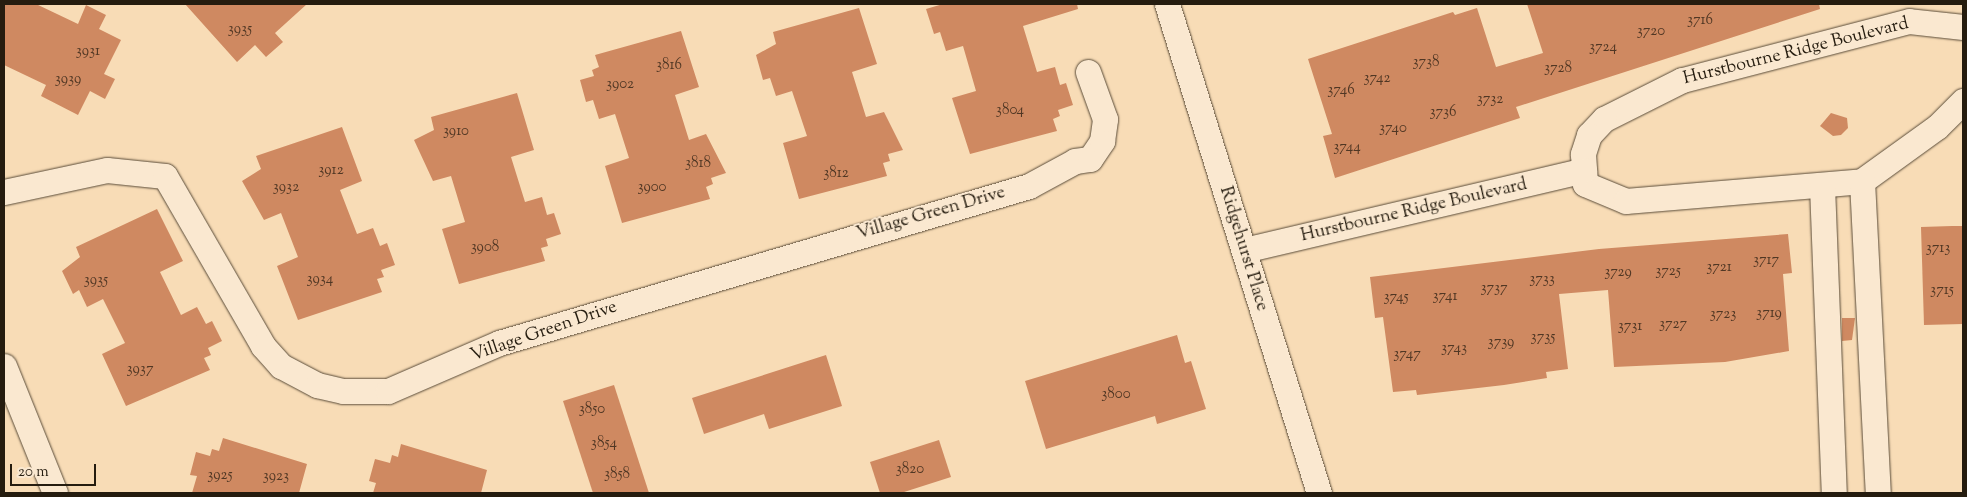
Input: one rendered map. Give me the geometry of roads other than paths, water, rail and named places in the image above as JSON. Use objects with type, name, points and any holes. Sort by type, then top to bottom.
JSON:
[{"type":"street","name":"Ridgehurst Place","points":[[1167,4],[1319,493]]},
{"type":"street","name":"Hurstbourne Ridge Boulevard","points":[[1244,250],[1584,170],[1589,136],[1604,119],[1682,80],[1909,21],[1963,27]]},
{"type":"street","name":"Village Green Drive","points":[[4,192],[107,170],[165,176],[263,346],[281,366],[317,385],[343,391],[388,391],[499,343],[1029,186],[1075,162],[1090,159],[1102,141],[1105,119],[1088,72]]},
{"type":"street","points":[[1584,170],[1585,184],[1626,201],[1822,186],[1862,181],[1938,128],[1963,101]]},
{"type":"street","points":[[1862,181],[1878,493]]},
{"type":"street","points":[[1822,186],[1834,493]]},
{"type":"street","points":[[4,366],[55,493]]}]
